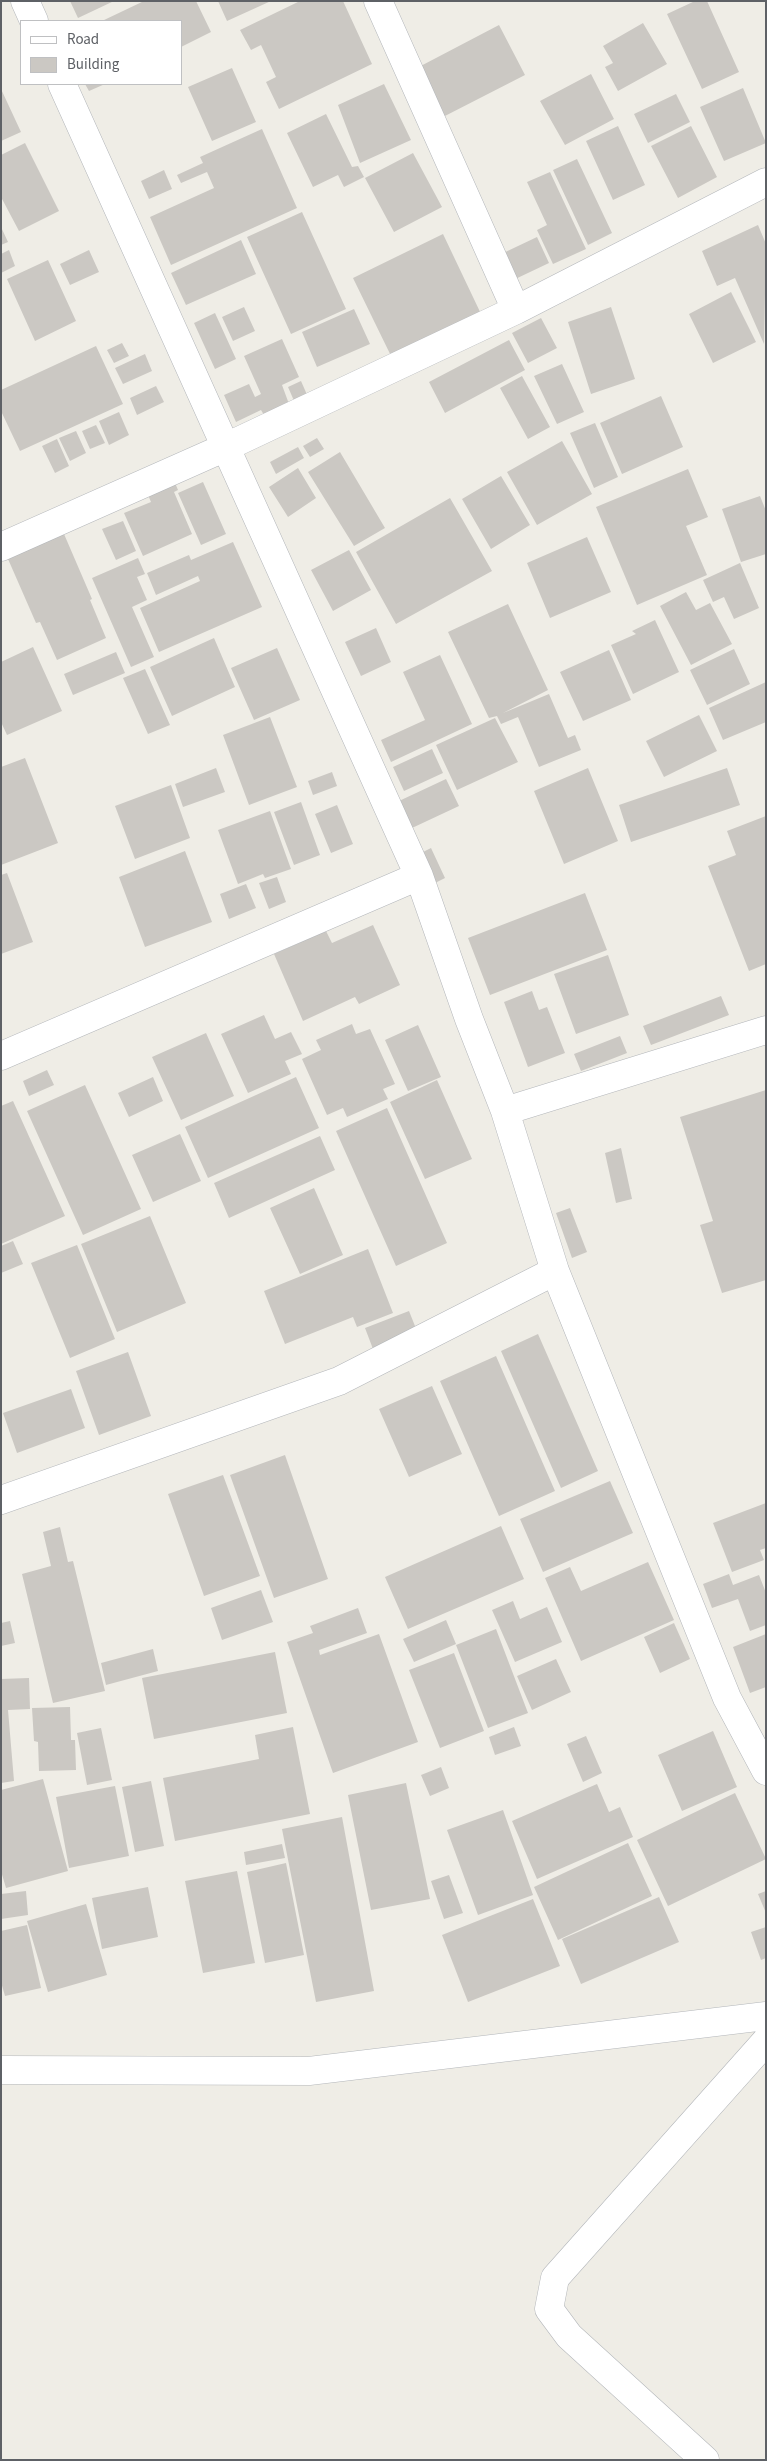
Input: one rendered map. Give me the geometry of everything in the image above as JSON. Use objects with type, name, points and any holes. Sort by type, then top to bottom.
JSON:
[{"type":"street","points":[[25,1],[34,20]]},
{"type":"street","points":[[378,1],[516,310]]},
{"type":"street","points":[[62,85],[419,876],[469,1019],[505,1111],[555,1271],[727,1698],[766,1771]]},
{"type":"street","points":[[1,547],[226,447],[516,310],[766,182]]},
{"type":"street","points":[[1,1056],[419,876]]},
{"type":"street","points":[[505,1111],[766,1030]]},
{"type":"street","points":[[1,1500],[339,1381],[555,1271]]},
{"type":"street","points":[[1,2070],[308,2071],[766,2016]]},
{"type":"street","points":[[704,2460],[568,2336],[549,2309],[555,2278],[766,2041]]},
{"type":"building","points":[[70,1],[114,1],[78,18]]},
{"type":"building","points":[[144,1],[196,1],[211,32],[182,46],[182,20],[104,20]]},
{"type":"building","points":[[218,1],[271,1],[227,21]]},
{"type":"building","points":[[300,1],[343,1],[372,64],[279,109],[266,82],[276,77],[261,45],[251,50],[240,30]]},
{"type":"building","points":[[695,1],[707,1],[739,72],[702,89],[667,14]]},
{"type":"building","points":[[643,23],[667,64],[618,91],[605,67],[613,63],[603,46]]},
{"type":"building","points":[[499,25],[525,75],[441,118],[415,69]]},
{"type":"building","points":[[232,68],[256,122],[212,141],[188,87]]},
{"type":"building","points":[[591,74],[614,119],[565,145],[540,101]]},
{"type":"building","points":[[384,84],[411,140],[360,163],[338,105]]},
{"type":"building","points":[[86,85],[103,85],[89,91]]},
{"type":"building","points":[[743,88],[766,143],[724,161],[700,107]]},
{"type":"building","points":[[1,89],[21,132],[1,141]]},
{"type":"building","points":[[676,94],[690,122],[648,143],[634,114]]},
{"type":"building","points":[[326,114],[352,167],[358,166],[364,177],[344,187],[338,175],[313,187],[287,133]]},
{"type":"building","points":[[618,126],[645,185],[613,200],[586,141]]},
{"type":"building","points":[[691,126],[717,177],[678,198],[651,146]]},
{"type":"building","points":[[262,129],[297,208],[171,265],[150,217],[214,188],[207,172],[181,183],[177,175],[203,163],[200,157]]},
{"type":"building","points":[[25,143],[59,211],[19,231],[1,197],[1,155]]},
{"type":"building","points":[[413,153],[442,207],[394,232],[365,178]]},
{"type":"building","points":[[577,159],[612,233],[588,245],[553,170]]},
{"type":"building","points":[[164,170],[172,189],[149,199],[141,181]]},
{"type":"building","points":[[550,172],[586,249],[553,264],[537,230],[547,225],[527,182]]},
{"type":"building","points":[[302,212],[346,309],[291,334],[247,237]]},
{"type":"building","points":[[758,225],[766,244],[764,344],[735,278],[717,286],[702,251]]},
{"type":"building","points":[[1,227],[8,242],[1,245]]},
{"type":"building","points":[[443,234],[482,316],[393,360],[353,278]]},
{"type":"building","points":[[537,237],[549,263],[509,282],[497,256]]},
{"type":"building","points":[[241,240],[256,274],[186,305],[171,273]]},
{"type":"building","points":[[9,250],[15,266],[1,273],[1,254]]},
{"type":"building","points":[[89,250],[99,272],[70,285],[60,264]]},
{"type":"building","points":[[48,260],[76,321],[35,341],[7,279]]},
{"type":"building","points":[[731,292],[756,342],[713,363],[689,314]]},
{"type":"building","points":[[244,307],[255,331],[233,341],[222,317]]},
{"type":"building","points":[[611,307],[635,379],[591,394],[568,322]]},
{"type":"building","points":[[354,309],[370,344],[317,367],[302,332]]},
{"type":"building","points":[[215,313],[236,359],[215,369],[194,323]]},
{"type":"building","points":[[541,318],[557,348],[528,363],[512,333]]},
{"type":"building","points":[[282,339],[299,377],[282,385],[289,404],[264,415],[261,410],[236,422],[224,395],[249,384],[255,397],[261,394],[244,356]]},
{"type":"building","points":[[509,340],[525,370],[445,413],[429,382]]},
{"type":"building","points":[[122,343],[129,356],[114,363],[107,350]]},
{"type":"building","points":[[96,346],[123,404],[20,451],[1,411],[1,390]]},
{"type":"building","points":[[145,354],[152,371],[123,384],[115,368]]},
{"type":"building","points":[[562,364],[584,412],[557,424],[534,376]]},
{"type":"building","points":[[522,376],[550,427],[528,439],[500,388]]},
{"type":"building","points":[[301,381],[308,397],[295,403],[288,387]]},
{"type":"building","points":[[156,386],[164,402],[137,415],[130,398]]},
{"type":"building","points":[[661,396],[683,447],[622,474],[600,423]]},
{"type":"building","points":[[119,412],[129,435],[109,445],[99,421]]},
{"type":"building","points":[[595,423],[618,477],[594,488],[570,433]]},
{"type":"building","points":[[96,425],[105,443],[90,449],[82,431]]},
{"type":"building","points":[[76,431],[86,453],[70,461],[59,438]]},
{"type":"building","points":[[317,438],[324,449],[310,457],[303,446]]},
{"type":"building","points":[[57,439],[69,466],[55,473],[42,446]]},
{"type":"building","points":[[562,441],[592,494],[537,525],[507,472]]},
{"type":"building","points":[[298,447],[304,458],[276,474],[270,462]]},
{"type":"building","points":[[340,452],[385,528],[354,546],[308,472]]},
{"type":"building","points":[[298,468],[316,498],[288,517],[269,487]]},
{"type":"building","points":[[688,469],[708,517],[686,526],[707,575],[637,605],[596,507]]},
{"type":"building","points":[[501,476],[530,525],[491,549],[462,499]]},
{"type":"building","points":[[173,478],[178,490],[174,492],[192,534],[143,556],[124,513],[151,502],[146,490]]},
{"type":"building","points":[[203,482],[226,534],[201,545],[178,493]]},
{"type":"building","points":[[760,496],[766,511],[766,554],[741,562],[722,509]]},
{"type":"building","points":[[450,498],[492,571],[396,624],[356,552]]},
{"type":"building","points":[[123,521],[136,551],[116,560],[102,529]]},
{"type":"building","points":[[64,534],[92,599],[90,600],[106,638],[57,660],[40,622],[36,623],[8,559]]},
{"type":"building","points":[[587,537],[611,592],[550,618],[527,563]]},
{"type":"building","points":[[233,542],[262,607],[159,652],[140,608],[200,581],[198,576],[156,595],[147,573],[189,555],[191,560]]},
{"type":"building","points":[[349,550],[371,590],[333,611],[311,570]]},
{"type":"building","points":[[138,558],[145,574],[137,577],[147,600],[132,607],[154,657],[131,667],[92,578]]},
{"type":"building","points":[[740,563],[759,608],[734,619],[724,597],[713,602],[703,580]]},
{"type":"building","points":[[686,592],[696,610],[710,603],[732,644],[691,665],[660,606]]},
{"type":"building","points":[[508,604],[548,690],[503,713],[549,694],[568,738],[575,735],[581,750],[539,767],[518,717],[501,724],[497,716],[489,718],[448,632]]},
{"type":"building","points":[[655,620],[679,672],[633,694],[611,645],[636,634],[632,631]]},
{"type":"building","points":[[376,628],[391,662],[361,676],[345,642]]},
{"type":"building","points":[[214,638],[235,687],[172,716],[150,667]]},
{"type":"building","points":[[33,647],[62,711],[7,735],[1,722],[1,662]]},
{"type":"building","points":[[277,648],[300,700],[254,720],[231,668]]},
{"type":"building","points":[[734,649],[750,684],[707,705],[690,670]]},
{"type":"building","points":[[609,650],[631,700],[583,721],[560,672]]},
{"type":"building","points":[[116,652],[125,673],[73,695],[64,674]]},
{"type":"building","points":[[440,655],[472,724],[391,762],[381,740],[425,720],[403,672]]},
{"type":"building","points":[[145,669],[170,725],[148,734],[123,678]]},
{"type":"building","points":[[766,682],[766,722],[723,740],[709,708]]},
{"type":"building","points":[[699,715],[717,751],[664,777],[646,741]]},
{"type":"building","points":[[270,717],[297,787],[249,805],[223,735]]},
{"type":"building","points":[[495,718],[518,762],[457,790],[436,745]]},
{"type":"building","points":[[432,749],[443,773],[404,791],[393,767]]},
{"type":"building","points":[[25,758],[58,843],[1,865],[1,767]]},
{"type":"building","points":[[216,768],[225,792],[183,807],[175,784]]},
{"type":"building","points":[[588,768],[618,841],[564,864],[534,791]]},
{"type":"building","points":[[727,768],[740,805],[631,842],[619,805]]},
{"type":"building","points":[[332,772],[337,786],[313,795],[308,781]]},
{"type":"building","points":[[446,779],[459,806],[412,828],[399,801]]},
{"type":"building","points":[[171,785],[190,838],[135,859],[115,806]]},
{"type":"building","points":[[301,802],[320,855],[294,865],[274,812]]},
{"type":"building","points":[[337,805],[353,844],[331,853],[315,814]]},
{"type":"building","points":[[270,811],[291,869],[265,878],[263,874],[238,884],[218,830]]},
{"type":"building","points":[[766,816],[766,964],[749,971],[708,866],[736,855],[727,831]]},
{"type":"building","points":[[431,848],[445,878],[435,883],[421,853]]},
{"type":"building","points":[[185,851],[212,922],[145,947],[119,877]]},
{"type":"building","points":[[7,873],[33,942],[1,954],[1,875]]},
{"type":"building","points":[[277,877],[286,902],[269,909],[259,883]]},
{"type":"building","points":[[246,884],[256,908],[229,919],[220,894]]},
{"type":"building","points":[[585,893],[607,950],[490,995],[468,938]]},
{"type":"building","points":[[373,925],[400,985],[359,1004],[355,997],[303,1021],[274,954],[326,931],[332,943]]},
{"type":"building","points":[[608,955],[629,1015],[576,1034],[554,974]]},
{"type":"building","points":[[532,991],[539,1010],[547,1007],[565,1053],[528,1067],[504,1002]]},
{"type":"building","points":[[721,996],[729,1015],[651,1045],[643,1026]]},
{"type":"building","points":[[264,1015],[275,1039],[291,1032],[302,1054],[285,1061],[291,1074],[248,1093],[221,1034]]},
{"type":"building","points":[[352,1024],[356,1034],[370,1029],[395,1084],[383,1089],[388,1099],[347,1117],[343,1108],[327,1115],[302,1059],[321,1050],[316,1040]]},
{"type":"building","points":[[418,1025],[441,1077],[408,1091],[385,1040]]},
{"type":"building","points":[[206,1033],[234,1096],[181,1120],[152,1057]]},
{"type":"building","points":[[620,1036],[627,1053],[581,1071],[574,1054]]},
{"type":"building","points":[[47,1070],[54,1085],[29,1096],[23,1081]]},
{"type":"building","points":[[153,1077],[163,1101],[129,1117],[118,1093]]},
{"type":"building","points":[[296,1077],[319,1128],[208,1178],[185,1127]]},
{"type":"building","points":[[437,1080],[472,1159],[425,1179],[390,1102]]},
{"type":"building","points":[[85,1085],[141,1209],[83,1235],[27,1111]]},
{"type":"building","points":[[766,1090],[766,1280],[722,1293],[700,1225],[713,1221],[680,1117]]},
{"type":"building","points":[[13,1101],[65,1216],[1,1244],[1,1106]]},
{"type":"building","points":[[387,1108],[447,1243],[396,1266],[336,1131]]},
{"type":"building","points":[[180,1134],[201,1181],[153,1202],[132,1155]]},
{"type":"building","points":[[320,1136],[335,1170],[229,1218],[214,1183]]},
{"type":"building","points":[[621,1148],[632,1199],[616,1203],[605,1153]]},
{"type":"building","points":[[314,1188],[343,1255],[300,1274],[270,1208]]},
{"type":"building","points":[[570,1208],[587,1252],[572,1258],[556,1213]]},
{"type":"building","points":[[150,1216],[186,1303],[117,1332],[81,1244]]},
{"type":"building","points":[[13,1241],[23,1264],[1,1273],[1,1246]]},
{"type":"building","points":[[77,1245],[115,1339],[70,1358],[31,1263]]},
{"type":"building","points":[[368,1249],[393,1313],[357,1327],[353,1317],[285,1344],[264,1291]]},
{"type":"building","points":[[409,1311],[417,1331],[373,1349],[365,1328]]},
{"type":"building","points":[[538,1334],[598,1471],[561,1488],[501,1351]]},
{"type":"building","points":[[128,1352],[151,1416],[99,1435],[76,1371]]},
{"type":"building","points":[[496,1356],[555,1491],[499,1516],[440,1381]]},
{"type":"building","points":[[432,1386],[462,1454],[409,1477],[379,1409]]},
{"type":"building","points":[[71,1389],[85,1428],[17,1453],[3,1413]]},
{"type":"building","points":[[285,1455],[328,1579],[274,1598],[230,1475]]},
{"type":"building","points":[[223,1475],[260,1576],[204,1596],[168,1494]]},
{"type":"building","points":[[610,1481],[633,1533],[543,1572],[520,1519]]},
{"type":"building","points":[[766,1503],[766,1548],[760,1550],[764,1560],[732,1572],[713,1523]]},
{"type":"building","points":[[501,1526],[524,1579],[408,1629],[385,1577]]},
{"type":"building","points":[[60,1527],[68,1562],[73,1561],[105,1691],[53,1703],[22,1574],[51,1566],[43,1532]]},
{"type":"building","points":[[648,1562],[674,1620],[581,1661],[545,1578],[570,1567],[581,1591]]},
{"type":"building","points":[[729,1574],[733,1585],[759,1575],[766,1593],[766,1625],[750,1631],[738,1599],[712,1608],[703,1584]]},
{"type":"building","points":[[261,1590],[273,1622],[222,1640],[211,1608]]},
{"type":"building","points":[[513,1601],[520,1619],[547,1607],[562,1642],[515,1662],[492,1610]]},
{"type":"building","points":[[358,1608],[367,1633],[319,1650],[320,1655],[379,1634],[418,1742],[333,1773],[287,1642],[313,1633],[310,1626]]},
{"type":"building","points":[[446,1620],[456,1644],[414,1662],[403,1639]]},
{"type":"building","points":[[10,1621],[15,1643],[1,1646],[1,1623]]},
{"type":"building","points":[[674,1623],[690,1659],[660,1673],[644,1637]]},
{"type":"building","points":[[496,1629],[528,1713],[488,1728],[456,1645]]},
{"type":"building","points":[[766,1634],[766,1687],[750,1693],[733,1647]]},
{"type":"building","points":[[153,1649],[158,1671],[106,1685],[101,1663]]},
{"type":"building","points":[[275,1652],[287,1713],[154,1739],[142,1678]]},
{"type":"building","points":[[454,1653],[484,1731],[440,1748],[409,1670]]},
{"type":"building","points":[[556,1659],[571,1692],[532,1710],[517,1676]]},
{"type":"building","points":[[29,1678],[30,1709],[8,1710],[14,1781],[1,1783],[1,1679]]},
{"type":"building","points":[[70,1707],[71,1740],[75,1740],[76,1770],[39,1771],[38,1742],[34,1741],[32,1708]]},
{"type":"building","points":[[293,1727],[310,1814],[175,1841],[163,1778],[259,1759],[255,1735]]},
{"type":"building","points":[[514,1727],[521,1746],[495,1755],[489,1737]]},
{"type":"building","points":[[101,1728],[112,1780],[87,1785],[77,1733]]},
{"type":"building","points":[[713,1731],[737,1787],[682,1811],[658,1755]]},
{"type":"building","points":[[586,1736],[602,1773],[583,1782],[567,1744]]},
{"type":"building","points":[[441,1767],[449,1788],[430,1796],[421,1775]]},
{"type":"building","points":[[43,1779],[68,1871],[6,1888],[1,1871],[1,1790]]},
{"type":"building","points":[[151,1781],[164,1846],[135,1852],[122,1787]]},
{"type":"building","points":[[406,1783],[430,1899],[371,1910],[348,1795]]},
{"type":"building","points":[[597,1784],[609,1812],[620,1807],[633,1837],[537,1879],[512,1821]]},
{"type":"building","points":[[115,1786],[129,1856],[69,1868],[56,1797]]},
{"type":"building","points":[[735,1793],[766,1859],[668,1906],[637,1840]]},
{"type":"building","points":[[503,1810],[533,1895],[478,1915],[447,1830]]},
{"type":"building","points":[[342,1817],[374,1991],[316,2002],[282,1829]]},
{"type":"building","points":[[628,1843],[652,1896],[558,1940],[534,1887]]},
{"type":"building","points":[[282,1844],[285,1858],[246,1865],[244,1852]]},
{"type":"building","points":[[286,1863],[304,1955],[265,1963],[247,1872]]},
{"type":"building","points":[[237,1871],[255,1963],[203,1973],[185,1881]]},
{"type":"building","points":[[449,1875],[463,1913],[444,1919],[431,1881]]},
{"type":"building","points":[[148,1887],[158,1937],[102,1949],[92,1898]]},
{"type":"building","points":[[26,1891],[28,1915],[1,1919],[1,1894]]},
{"type":"building","points":[[766,1891],[766,1913],[758,1894]]},
{"type":"building","points":[[659,1897],[679,1942],[581,1984],[562,1939]]},
{"type":"building","points":[[533,1899],[560,1966],[468,2002],[442,1935]]},
{"type":"building","points":[[86,1904],[107,1975],[48,1992],[27,1921]]},
{"type":"building","points":[[27,1925],[41,1988],[5,1996],[1,1982],[1,1931]]},
{"type":"building","points":[[766,1927],[766,1958],[761,1960],[751,1932]]}]
